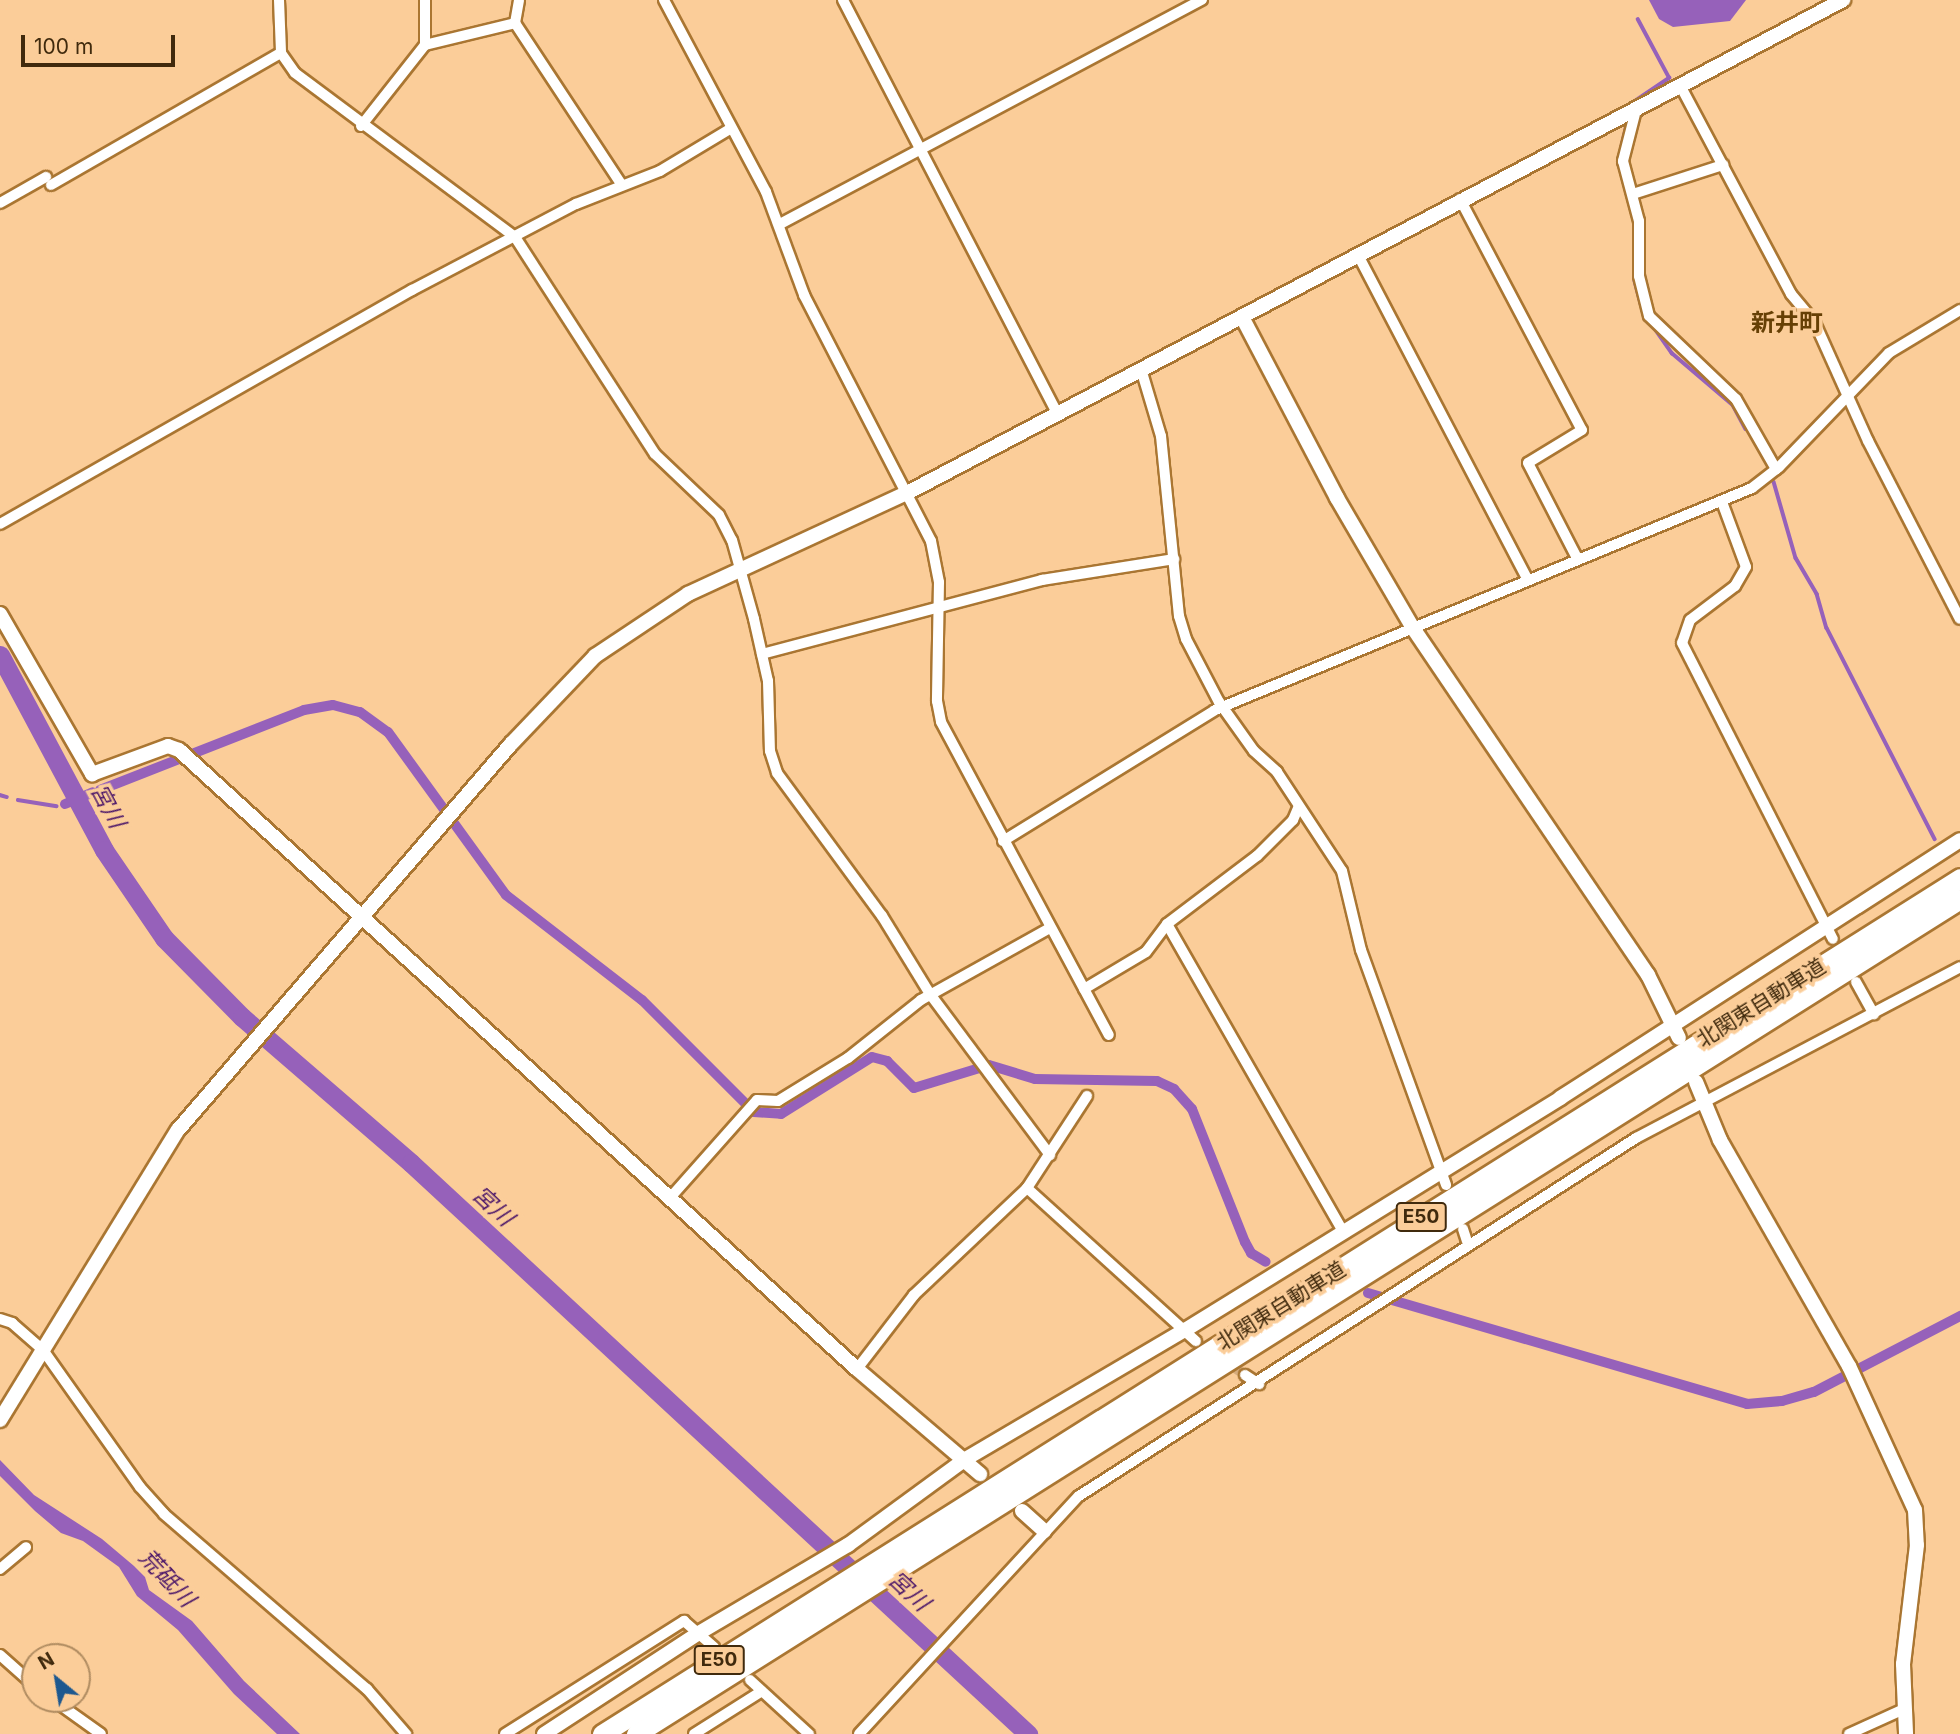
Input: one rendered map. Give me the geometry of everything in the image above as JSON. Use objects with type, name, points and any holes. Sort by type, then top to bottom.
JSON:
[{"type":"highway","name":"北関東自動車道","points":[[887,1565],[1960,878]]},
{"type":"highway","name":"北関東自動車道","points":[[602,1734],[842,1593],[1960,899]]},
{"type":"highway","name":"北関東自動車道","points":[[636,1734],[842,1593]]},
{"type":"street","points":[[279,0],[281,53],[309,86],[514,237],[654,454],[719,515],[732,540],[762,654],[768,681],[770,751],[777,773],[882,916],[930,995],[1050,1155]]},
{"type":"street","points":[[425,0],[425,45]]},
{"type":"street","points":[[519,0],[515,23],[621,185]]},
{"type":"street","points":[[664,0],[780,224],[804,295],[909,492],[937,562],[941,722],[1109,1035]]},
{"type":"street","points":[[843,0],[1057,413]]},
{"type":"street","points":[[780,224],[1202,0]]},
{"type":"street","points":[[0,1420],[166,1146],[448,817],[561,689],[595,656],[688,594],[909,492],[1460,199],[1681,87],[1843,0]]},
{"type":"street","points":[[361,126],[425,45],[515,23]]},
{"type":"street","points":[[0,203],[48,181],[281,53]]},
{"type":"street","points":[[1681,87],[1791,294],[1815,323],[1849,389],[1868,440],[1960,619]]},
{"type":"street","points":[[1636,110],[1623,161],[1639,221],[1639,276],[1649,317],[1736,399],[1776,469]]},
{"type":"street","points":[[0,524],[412,290],[621,185],[660,172],[730,129]]},
{"type":"street","points":[[1633,194],[1723,165]]},
{"type":"street","points":[[1460,199],[1582,430],[1528,463],[1577,558]]},
{"type":"street","points":[[1358,255],[1527,578]]},
{"type":"street","points":[[1003,841],[1162,739],[1224,708],[1527,578],[1722,502],[1758,485],[1849,389],[1889,353],[1960,310]]},
{"type":"street","points":[[1242,317],[1336,498],[1413,628],[1648,975],[1679,1038]]},
{"type":"street","points":[[1141,369],[1161,436],[1182,628],[1224,708],[1254,751],[1277,772],[1298,808],[1342,871],[1361,950],[1446,1185]]},
{"type":"street","points":[[1722,502],[1746,566],[1735,586],[1690,620],[1682,643],[1831,933]]},
{"type":"street","points":[[762,654],[1042,580],[1174,559]]},
{"type":"street","points":[[0,614],[92,774],[168,746],[179,750],[857,1370],[980,1474]]},
{"type":"street","points":[[1084,989],[1146,952],[1167,924],[1257,856],[1293,820],[1298,808]]},
{"type":"street","points":[[544,1734],[699,1633],[848,1545],[964,1460],[1190,1335],[1343,1231],[1671,1025],[1831,933],[1960,840]]},
{"type":"street","points":[[1167,924],[1343,1231]]},
{"type":"street","points":[[668,1199],[750,1108],[778,1101],[838,1064],[930,995],[1050,928]]},
{"type":"street","points":[[859,1734],[1079,1496],[1259,1384],[1391,1293],[1636,1138],[1958,971]]},
{"type":"street","points":[[1856,982],[1874,1014]]},
{"type":"street","points":[[1696,1083],[1720,1140],[1849,1366],[1915,1510],[1917,1545],[1904,1645],[1906,1734]]},
{"type":"street","points":[[857,1370],[914,1295],[1027,1188],[1087,1096]]},
{"type":"street","points":[[1027,1188],[1190,1335]]},
{"type":"street","points":[[1463,1229],[1468,1244]]},
{"type":"street","points":[[0,1319],[12,1323],[43,1350],[152,1502],[367,1689],[406,1734]]},
{"type":"street","points":[[1245,1375],[1259,1384]]},
{"type":"street","points":[[1022,1511],[1044,1531]]},
{"type":"street","points":[[0,1569],[26,1547]]},
{"type":"street","points":[[505,1734],[684,1621],[714,1647]]},
{"type":"street","points":[[0,1655],[21,1674]]},
{"type":"street","points":[[750,1681],[808,1734]]},
{"type":"street","points":[[694,1734],[762,1691]]},
{"type":"street","points":[[1849,1734],[1904,1709]]},
{"type":"street","points":[[72,1713],[101,1734]]},
{"type":"shaded area","points":[[1649,0],[1746,0],[1730,21],[1673,27],[1659,19]]},
{"type":"shaded area","points":[[0,1460],[34,1495],[102,1539],[134,1566],[145,1577],[149,1590],[192,1621],[244,1681],[300,1734],[277,1734],[234,1694],[178,1630],[137,1596],[119,1567],[83,1541],[61,1533],[35,1511],[0,1476]]},
{"type":"waterway","points":[[1632,103],[1669,78],[1638,20]]},
{"type":"waterway","points":[[1621,149],[1626,128]]},
{"type":"waterway","points":[[1635,281],[1641,304]]},
{"type":"waterway","points":[[1651,323],[1672,353],[1733,405],[1746,429]]},
{"type":"waterway","points":[[1774,482],[1796,558],[1817,594],[1827,628],[1935,839]]},
{"type":"waterway","name":"宮川","points":[[0,655],[104,850],[164,938],[242,1017],[411,1163],[1028,1734]]},
{"type":"waterway","points":[[100,790],[304,710],[333,705],[360,712],[388,732],[506,895],[642,1000],[754,1112],[781,1114],[872,1057],[887,1061],[914,1088],[989,1065],[1035,1079],[1157,1081],[1174,1089],[1192,1109],[1245,1242],[1251,1253],[1266,1262]]},
{"type":"waterway","name":"宮川","points":[[65,804],[93,792]]},
{"type":"waterway","points":[[0,795],[7,797]]},
{"type":"waterway","points":[[18,800],[57,806]]},
{"type":"waterway","points":[[1368,1293],[1747,1404],[1782,1401],[1814,1392],[1960,1316]]},
{"type":"tunnel","points":[[1196,1341],[1245,1375]]},
{"type":"district","name":"新井町","points":[[1787,323]]},
{"type":"water label","name":"荒砥川","points":[[167,1578]]}]
